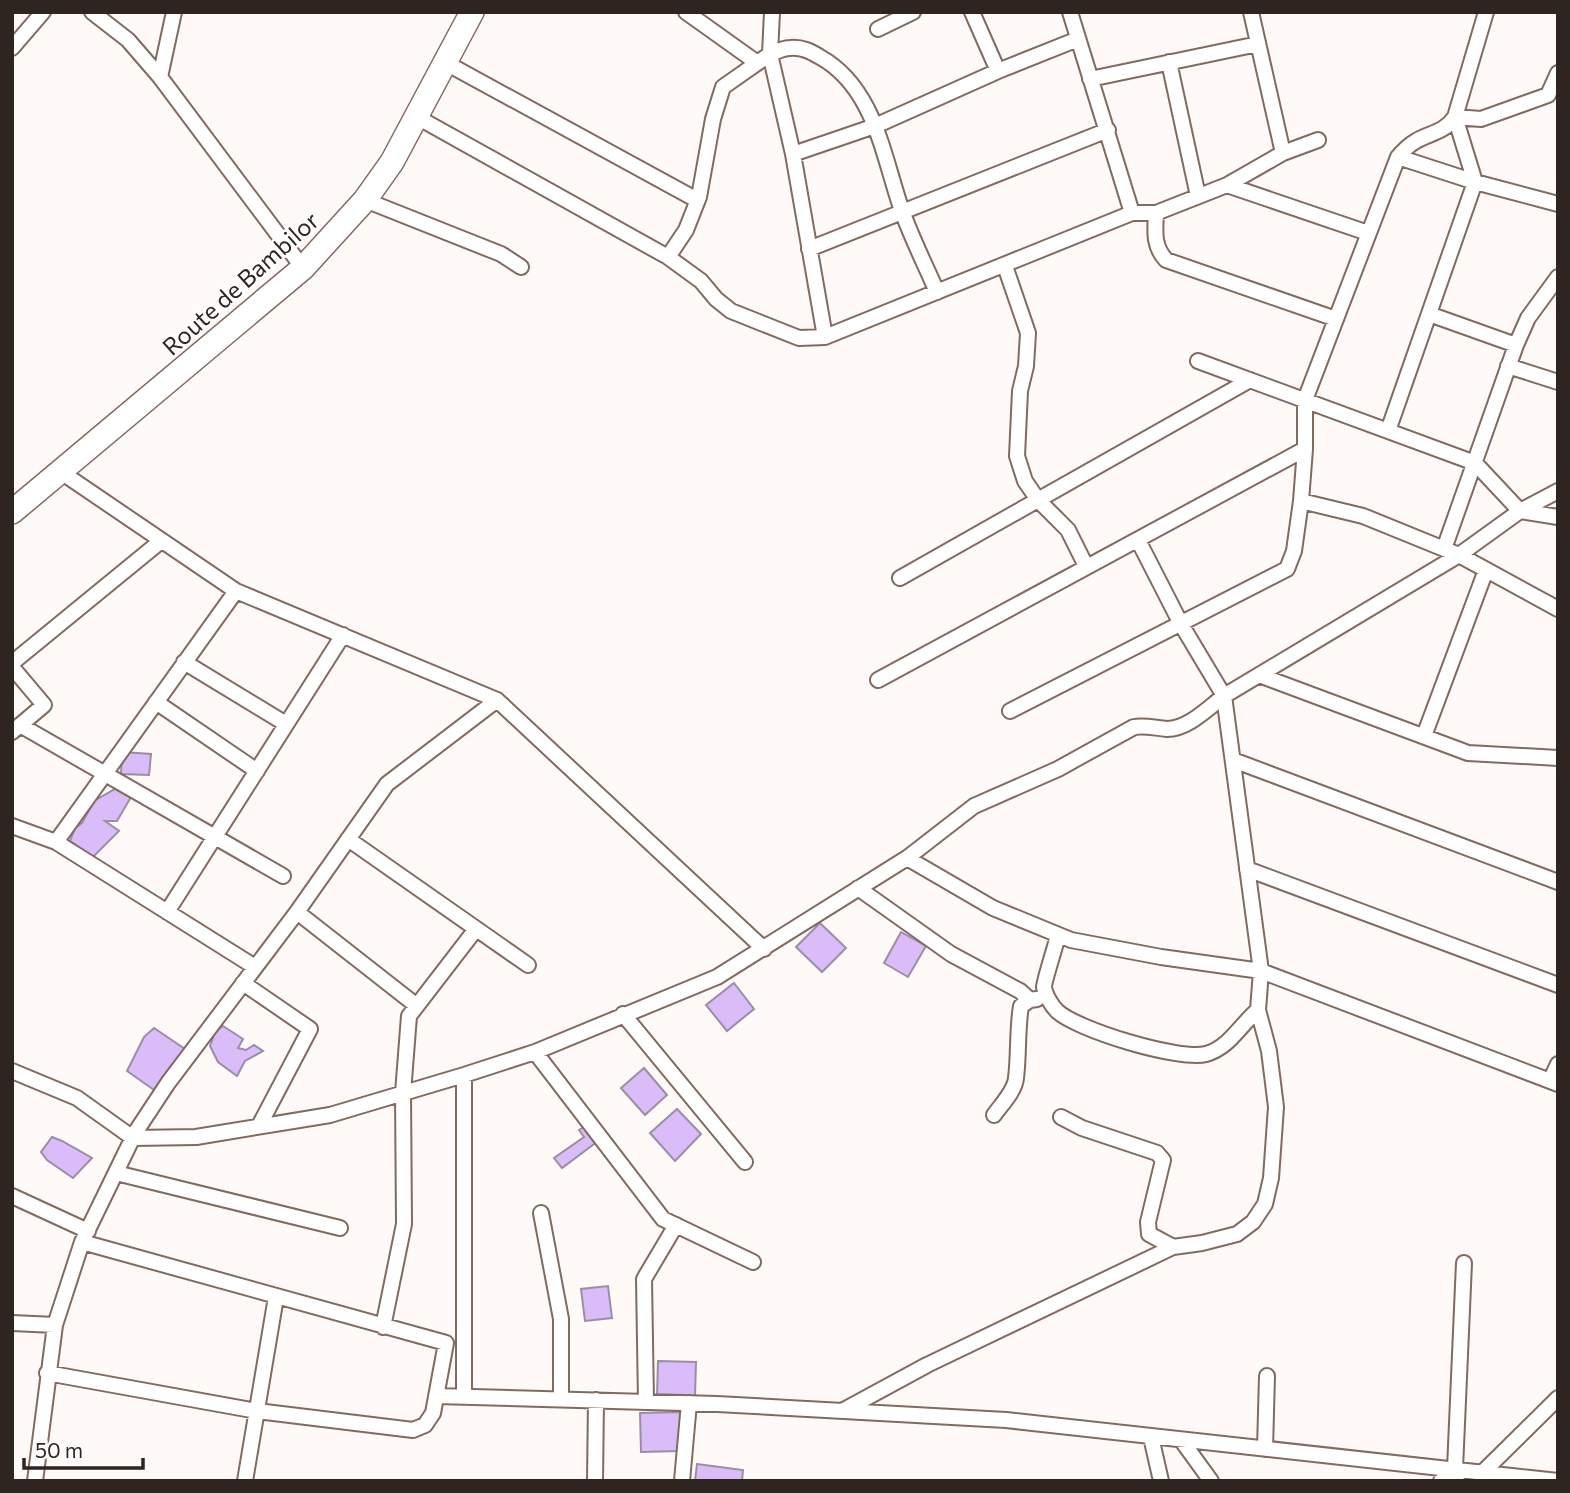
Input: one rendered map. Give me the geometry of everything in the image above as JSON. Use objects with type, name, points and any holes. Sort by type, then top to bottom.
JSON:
[{"type":"main road","name":"Route de Bambilor","points":[[12,512],[303,268],[365,200],[392,162],[472,12]]},
{"type":"street","points":[[12,48],[43,12]]},
{"type":"street","points":[[92,12],[128,40],[160,77],[303,268]]},
{"type":"street","points":[[160,77],[174,12]]},
{"type":"street","points":[[686,12],[756,62]]},
{"type":"street","points":[[772,12],[769,54],[793,155],[825,337]]},
{"type":"street","points":[[878,29],[913,12]]},
{"type":"street","points":[[972,12],[998,71]]},
{"type":"street","points":[[1070,12],[1132,213]]},
{"type":"street","points":[[1251,12],[1283,153]]},
{"type":"street","points":[[1010,711],[1287,569],[1294,551],[1301,500],[1305,400],[1398,157],[1417,140],[1440,132],[1450,125],[1455,117],[1486,12]]},
{"type":"street","points":[[793,155],[875,126],[998,71],[1078,39]]},
{"type":"street","points":[[1090,79],[1258,44]]},
{"type":"street","points":[[668,257],[686,230],[699,197],[713,119],[723,87],[769,54],[788,48],[807,50],[827,61],[845,76],[862,100],[875,126],[902,211],[937,292]]},
{"type":"street","points":[[1169,62],[1198,195]]},
{"type":"street","points":[[446,63],[697,200]]},
{"type":"street","points":[[1455,117],[1481,119],[1548,94],[1558,72]]},
{"type":"street","points":[[417,117],[668,257],[701,281],[716,299],[731,311],[799,338],[825,337],[1132,213],[1156,213],[1227,185],[1283,153],[1318,140]]},
{"type":"street","points":[[1388,431],[1475,182],[1455,117]]},
{"type":"street","points":[[810,249],[1108,130]]},
{"type":"street","points":[[1398,157],[1475,182],[1558,204]]},
{"type":"street","points":[[1227,185],[1368,233]]},
{"type":"street","points":[[365,200],[501,254],[521,267]]},
{"type":"street","points":[[1156,213],[1154,234],[1158,251],[1166,260],[1336,319]]},
{"type":"street","points":[[1005,266],[1028,333],[1026,366],[1020,391],[1017,456],[1025,481],[1038,500],[1068,530],[1086,566]]},
{"type":"street","points":[[1444,549],[1516,345],[1528,318],[1552,298],[1558,277]]},
{"type":"street","points":[[1429,314],[1516,345]]},
{"type":"street","points":[[1198,361],[1475,463],[1520,511],[1558,517]]},
{"type":"street","points":[[1508,366],[1558,382]]},
{"type":"street","points":[[900,578],[1250,380]]},
{"type":"street","points":[[878,680],[1305,449]]},
{"type":"street","points":[[61,472],[236,591],[497,700],[764,949]]},
{"type":"street","points":[[12,1071],[77,1098],[133,1138],[196,1137],[330,1115],[535,1052],[717,977],[907,858],[974,806],[1058,769],[1133,727],[1179,727],[1224,696],[1458,555],[1520,511],[1558,491]]},
{"type":"street","points":[[1301,500],[1363,516],[1444,549],[1558,609]]},
{"type":"street","points":[[844,1410],[927,1365],[1173,1247],[1237,1234],[1253,1222],[1265,1203],[1271,1178],[1276,1107],[1269,1051],[1258,1010],[1261,971],[1224,696],[1181,624],[1138,540]]},
{"type":"street","points":[[161,541],[12,665],[44,705],[16,728],[105,774],[283,876]]},
{"type":"street","points":[[1424,736],[1486,570]]},
{"type":"street","points":[[56,842],[236,591]]},
{"type":"street","points":[[167,912],[343,635]]},
{"type":"street","points":[[184,662],[286,724]]},
{"type":"street","points":[[1259,675],[1468,753],[1558,758]]},
{"type":"street","points":[[35,1481],[55,1325],[85,1237],[133,1138],[168,1083],[297,912],[387,784],[497,700]]},
{"type":"street","points":[[156,702],[257,771]]},
{"type":"street","points":[[1233,760],[1558,882]]},
{"type":"street","points":[[12,826],[56,842],[255,967]]},
{"type":"street","points":[[348,839],[528,965]]},
{"type":"street","points":[[907,858],[993,908],[1071,940],[1161,957],[1261,971],[1554,1082],[1558,1064]]},
{"type":"street","points":[[1247,869],[1558,985]]},
{"type":"street","points":[[858,888],[926,938],[1020,991],[1030,1000]]},
{"type":"street","points":[[297,912],[417,1006]]},
{"type":"street","points":[[383,1327],[404,1224],[403,1093],[409,1016],[476,929]]},
{"type":"street","points":[[1058,935],[1044,988],[1057,1010],[1090,1029],[1169,1052],[1204,1054],[1232,1040],[1244,1021],[1258,1010]]},
{"type":"street","points":[[243,983],[310,1029],[259,1126]]},
{"type":"street","points":[[994,1115],[1016,1078],[1021,1006],[1030,1000],[1049,999]]},
{"type":"street","points":[[623,1014],[745,1162]]},
{"type":"street","points":[[535,1052],[663,1219],[753,1262]]},
{"type":"street","points":[[464,1075],[464,1396]]},
{"type":"street","points":[[1061,1117],[1082,1128],[1157,1153],[1163,1160],[1147,1222],[1149,1234],[1173,1247]]},
{"type":"street","points":[[116,1173],[340,1228]]},
{"type":"street","points":[[12,1196],[85,1237],[276,1297],[446,1343],[433,1413],[425,1425],[413,1430],[257,1411],[47,1373]]},
{"type":"street","points":[[541,1213],[561,1319],[561,1399]]},
{"type":"street","points":[[646,1402],[644,1279],[676,1225]]},
{"type":"street","points":[[1456,1475],[1464,1263]]},
{"type":"street","points":[[245,1481],[276,1297]]},
{"type":"street","points":[[12,1323],[55,1325]]},
{"type":"street","points":[[1265,1449],[1267,1376]]},
{"type":"street","points":[[436,1395],[689,1403],[1006,1420],[1265,1449],[1456,1475],[1483,1472],[1558,1481]]},
{"type":"street","points":[[1483,1472],[1558,1398]]},
{"type":"street","points":[[594,1481],[596,1401]]},
{"type":"street","points":[[682,1481],[689,1403]]},
{"type":"street","points":[[1151,1437],[1161,1481]]},
{"type":"street","points":[[1182,1440],[1211,1481]]},
{"type":"street","points":[[1441,1481],[1456,1475]]},
{"type":"building","points":[[122,752],[151,754],[149,775],[121,774]]},
{"type":"building","points":[[115,789],[131,797],[117,821],[105,821],[119,831],[93,857],[70,841],[75,828],[82,823],[94,801]]},
{"type":"building","points":[[820,923],[846,948],[822,972],[796,947]]},
{"type":"building","points":[[901,932],[926,946],[908,977],[884,963]]},
{"type":"building","points":[[734,983],[754,1009],[727,1031],[706,1005]]},
{"type":"building","points":[[223,1026],[243,1039],[238,1048],[246,1050],[254,1045],[263,1051],[245,1061],[237,1076],[218,1062],[210,1046],[215,1032]]},
{"type":"building","points":[[154,1028],[185,1049],[154,1090],[127,1071],[144,1037]]},
{"type":"building","points":[[644,1068],[667,1095],[645,1115],[621,1088]]},
{"type":"building","points":[[677,1109],[701,1134],[675,1161],[650,1133]]},
{"type":"building","points":[[587,1125],[598,1141],[562,1168],[554,1158],[584,1137],[579,1130]]},
{"type":"building","points":[[52,1137],[92,1158],[73,1178],[47,1160],[41,1152]]},
{"type":"building","points":[[608,1286],[612,1318],[585,1321],[581,1289]]},
{"type":"building","points":[[658,1361],[696,1362],[695,1397],[657,1396]]},
{"type":"building","points":[[680,1412],[680,1451],[641,1452],[640,1413]]},
{"type":"building","points":[[697,1464],[743,1470],[742,1481],[695,1481]]}]
